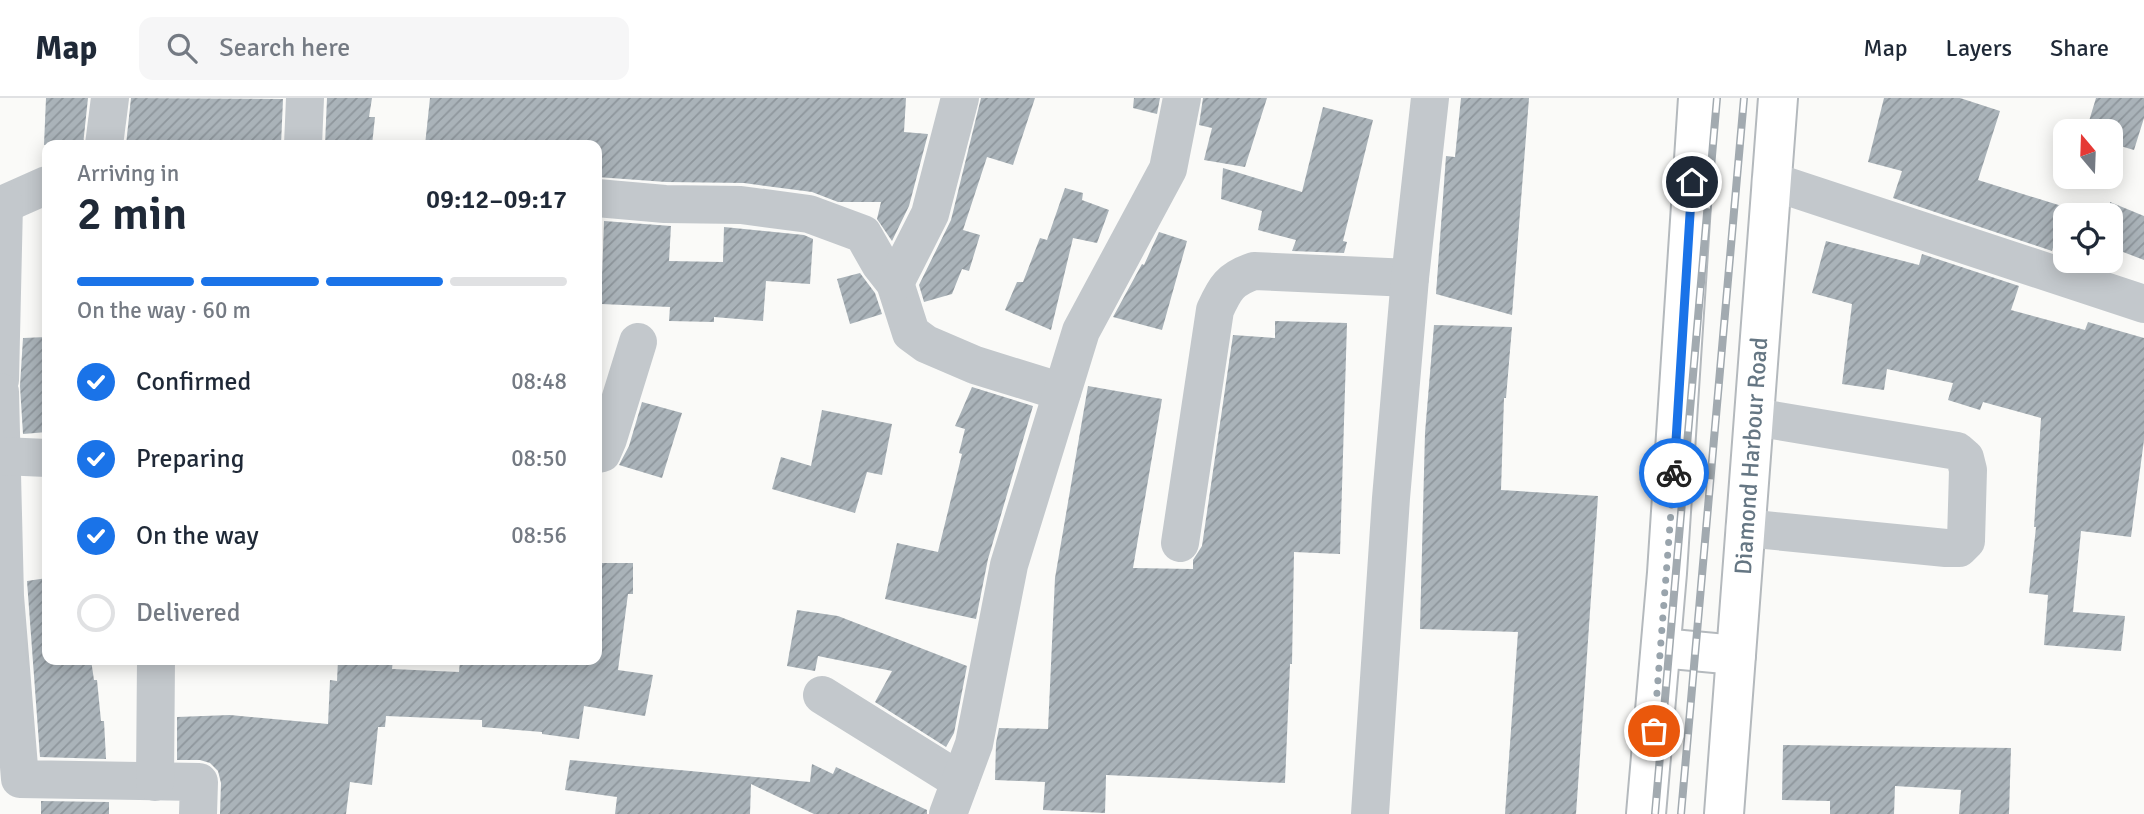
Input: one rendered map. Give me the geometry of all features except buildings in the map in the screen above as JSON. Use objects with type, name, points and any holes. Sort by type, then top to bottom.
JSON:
[{"type":"highway","points":[[1646,814],[1661,648],[1698,98]]},
{"type":"highway","name":"Diamond Harbour Road","points":[[1724,814],[1778,98]]},
{"type":"highway","points":[[1661,648],[1736,655]]},
{"type":"street","points":[[105,140],[110,98]]},
{"type":"street","points":[[303,140],[305,98]]},
{"type":"street","points":[[895,282],[930,214],[960,98]]},
{"type":"street","points":[[822,695],[954,797],[974,744],[1009,565],[1081,331],[1168,169],[1182,98]]},
{"type":"street","points":[[1370,814],[1391,498],[1410,278],[1430,98]]},
{"type":"street","points":[[1771,181],[2144,304]]},
{"type":"street","points":[[0,380],[2,208],[42,188]]},
{"type":"street","points":[[602,198],[665,204],[741,205],[809,214],[863,234],[880,264],[895,282],[911,333],[926,344],[975,365],[1062,392]]},
{"type":"street","points":[[1180,543],[1215,310],[1224,289],[1238,276],[1254,271],[1410,278]]},
{"type":"street","points":[[602,453],[638,342]]},
{"type":"street","points":[[0,392],[10,779],[199,782],[198,814]]},
{"type":"street","points":[[1745,528],[1946,548],[1959,548],[1966,541],[1968,470],[1965,457],[1957,451],[1754,417]]},
{"type":"street","points":[[2,456],[42,458]]},
{"type":"street","points":[[155,782],[156,665]]},
{"type":"railway","points":[[1655,814],[1717,98]]},
{"type":"railway","points":[[1681,814],[1744,98]]},
{"type":"way so far","points":[[1654,731],[1674,473]]},
{"type":"route","points":[[1674,473],[1692,182]]}]
